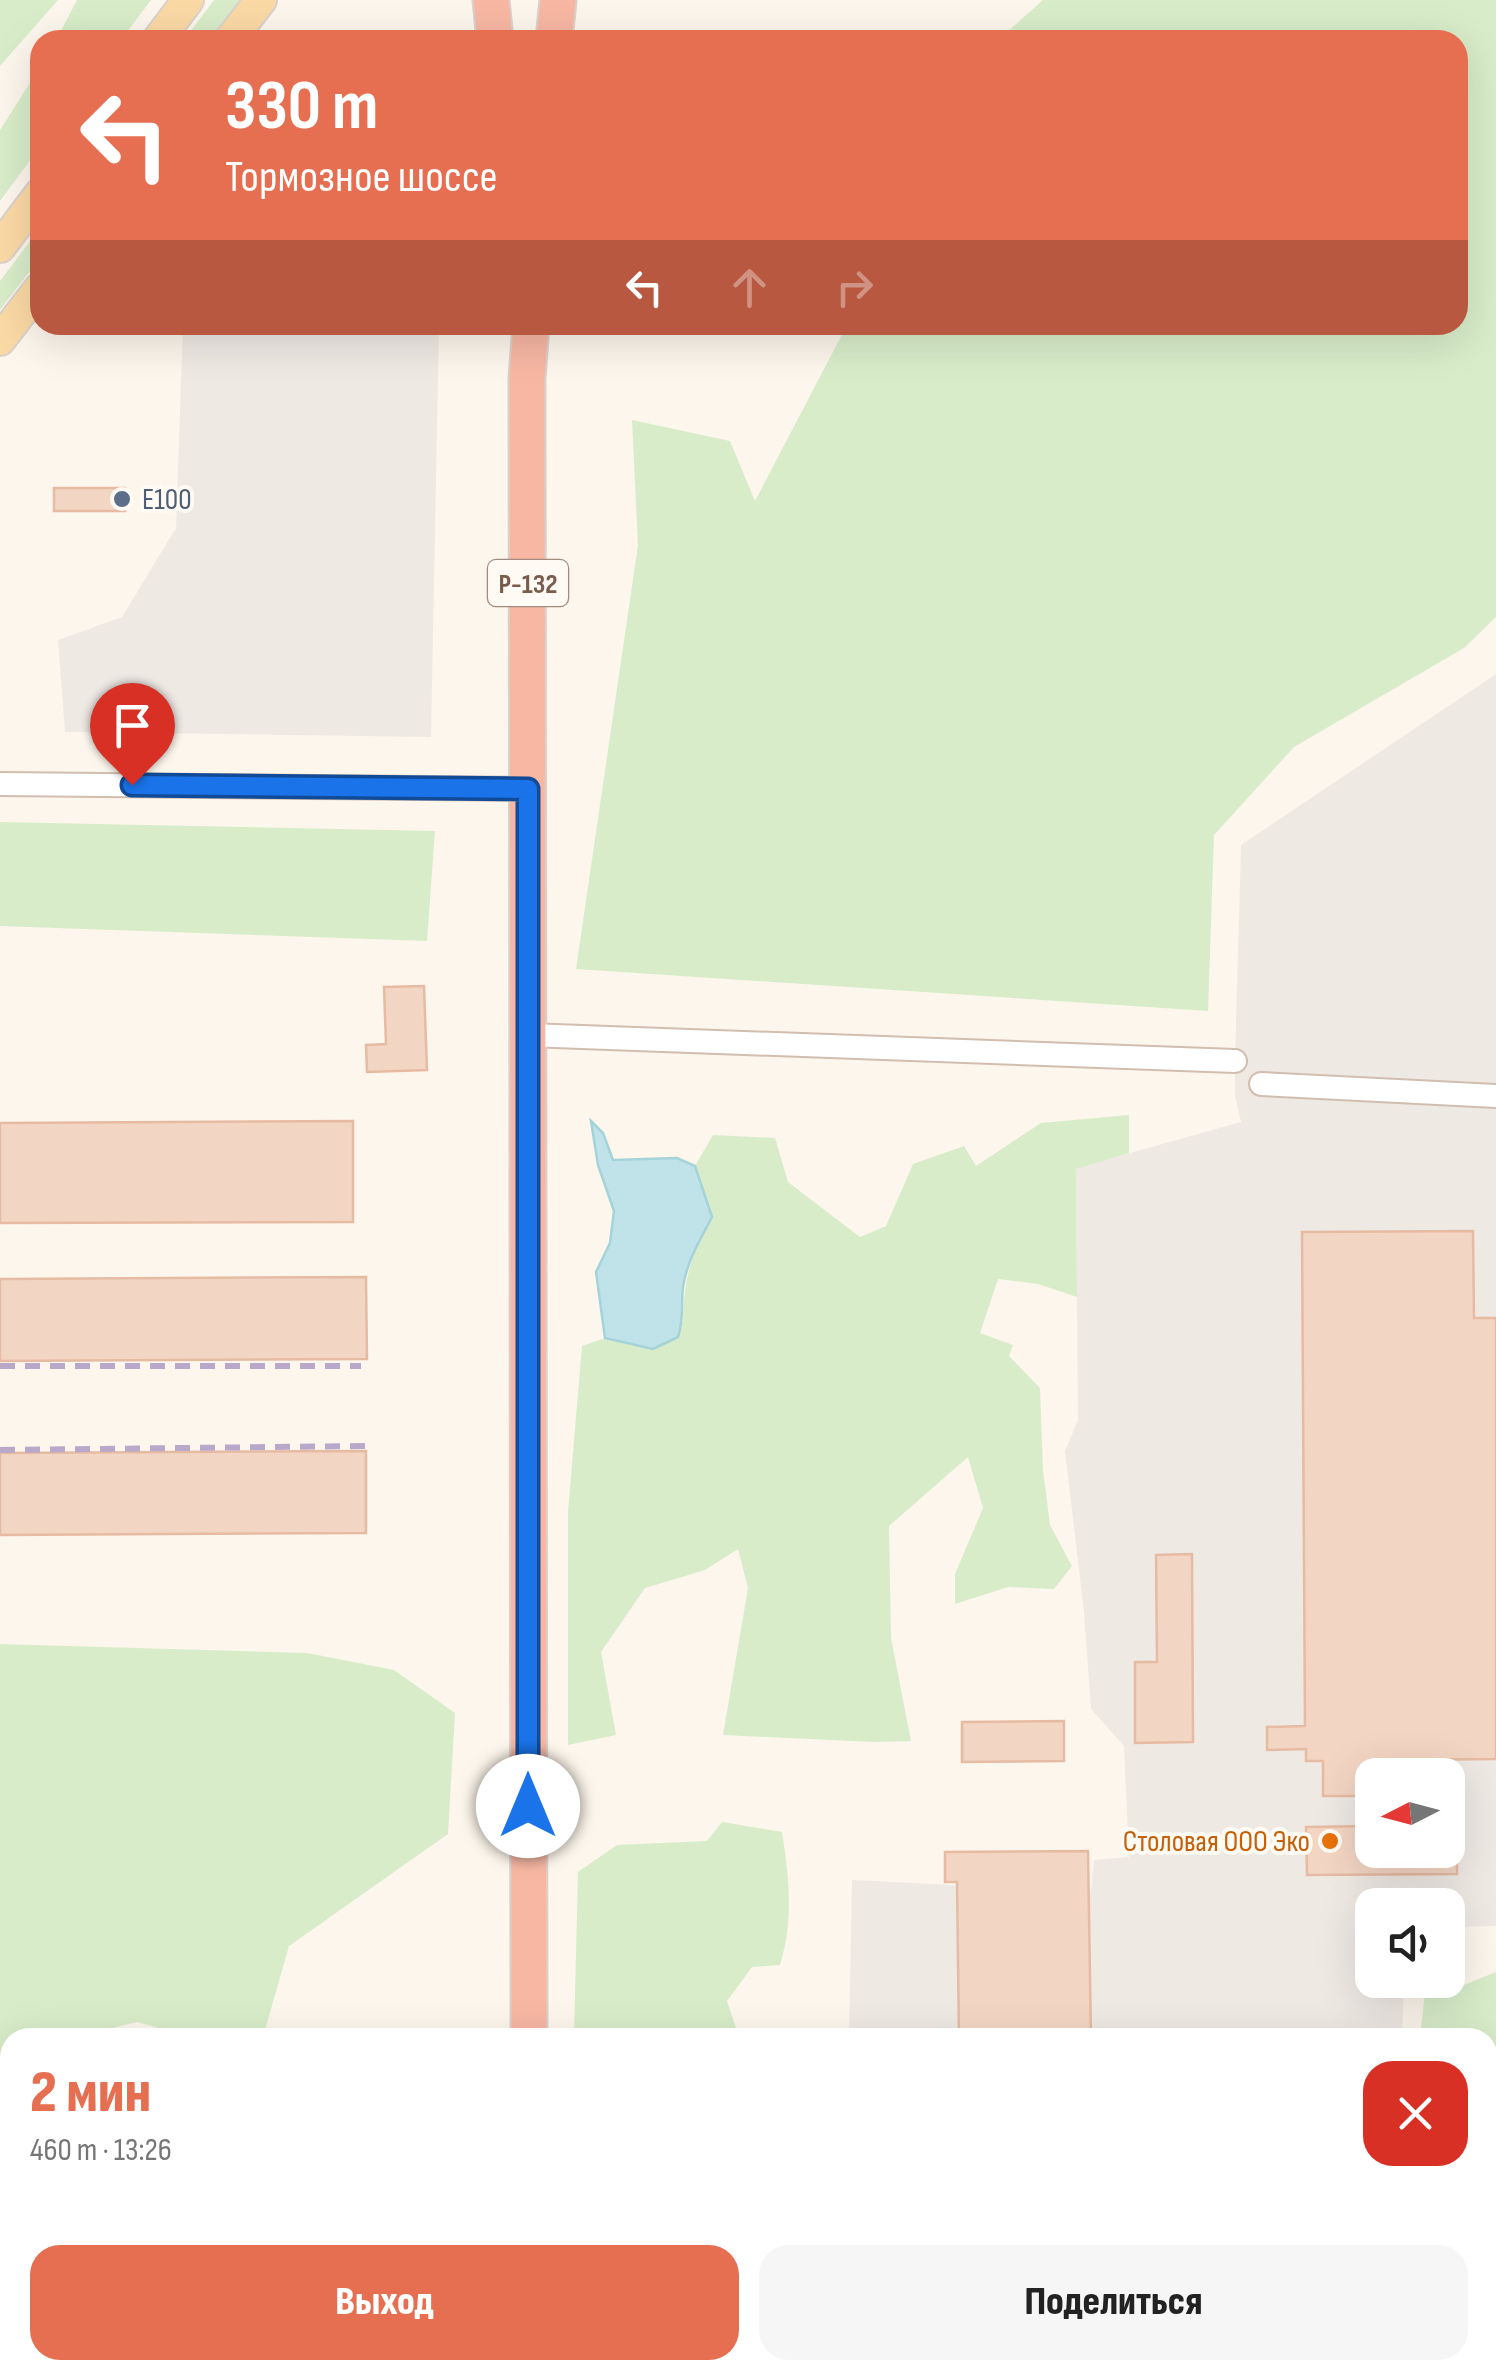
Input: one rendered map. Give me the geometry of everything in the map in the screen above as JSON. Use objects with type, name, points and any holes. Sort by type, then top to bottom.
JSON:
[{"type":"highway","points":[[555,30],[558,0]]},
{"type":"highway","points":[[491,1],[494,30]]},
{"type":"highway","name":"Р-132","points":[[523,335],[527,378]]},
{"type":"highway","name":"Р-132","points":[[529,335],[529,2028]]},
{"type":"main road","points":[[166,30],[188,0]]},
{"type":"main road","points":[[238,30],[260,0]]},
{"type":"main road","points":[[0,247],[30,207]]},
{"type":"main road","points":[[0,340],[30,301]]},
{"type":"street","points":[[0,784],[528,789]]},
{"type":"street","points":[[528,1035],[1235,1060]]},
{"type":"street","points":[[1262,1084],[1496,1096]]},
{"type":"shaded area","points":[[183,335],[439,335],[431,737],[65,732],[58,640],[122,617],[176,528]]},
{"type":"shaded area","points":[[1496,674],[1496,1926],[1465,1927],[1465,1888],[1355,1888],[1355,1998],[1403,1998],[1402,2028],[849,2028],[852,1880],[1091,1892],[1094,1860],[1129,1857],[1124,1746],[1091,1709],[1065,1451],[1078,1420],[1076,1168],[1241,1122],[1235,1096],[1241,845]]},
{"type":"green space","points":[[0,0],[58,0],[30,30],[0,66]]},
{"type":"green space","points":[[77,0],[151,0],[128,30],[61,30]]},
{"type":"green space","points":[[214,0],[241,0],[218,30],[192,30]]},
{"type":"green space","points":[[1043,0],[1496,0],[1496,617],[1464,648],[1294,747],[1214,835],[1208,1011],[576,969],[638,545],[632,420],[730,441],[755,501],[842,335],[1468,335],[1468,30],[1009,30]]},
{"type":"green space","points":[[30,83],[30,160],[0,201],[0,130]]},
{"type":"green space","points":[[30,241],[30,271],[0,310],[0,281]]},
{"type":"green space","points":[[0,822],[435,831],[427,941],[0,926]]},
{"type":"green space","points":[[1129,1115],[1129,1153],[1076,1169],[1077,1297],[1038,1284],[998,1279],[980,1333],[1013,1345],[1009,1356],[1040,1388],[1050,1525],[1072,1566],[1054,1589],[1008,1587],[955,1604],[955,1574],[983,1508],[968,1457],[889,1526],[891,1638],[911,1741],[723,1735],[748,1588],[738,1549],[705,1570],[645,1588],[601,1652],[616,1735],[568,1745],[568,1512],[582,1346],[605,1338],[653,1349],[683,1321],[690,1267],[712,1217],[695,1166],[713,1135],[775,1138],[788,1182],[860,1237],[886,1226],[913,1164],[964,1146],[976,1166],[1041,1123]]},
{"type":"green space","points":[[0,1644],[307,1653],[394,1670],[455,1713],[448,1834],[289,1946],[266,2028],[159,2028],[137,2022],[113,2028],[0,2028]]},
{"type":"green space","points":[[722,1822],[782,1832],[789,1915],[784,1948],[780,1965],[752,1967],[727,2001],[736,2028],[574,2028],[578,1872],[617,1845],[707,1841]]},
{"type":"green space","points":[[1496,1972],[1496,2028],[1421,2028],[1424,1998],[1465,1998],[1465,1985]]},
{"type":"water","points":[[591,1121],[603,1133],[613,1160],[677,1158],[695,1166],[712,1217],[685,1277],[678,1337],[653,1349],[605,1338],[596,1272],[610,1243],[614,1211],[598,1165]]},
{"type":"building","points":[[54,488],[125,488],[125,511],[54,511]]},
{"type":"building","points":[[424,986],[427,1070],[367,1072],[366,1045],[386,1044],[384,987]]},
{"type":"building","points":[[353,1121],[353,1222],[0,1223],[0,1123]]},
{"type":"building","points":[[1473,1231],[1474,1318],[1496,1318],[1496,1759],[1355,1758],[1355,1796],[1323,1796],[1323,1761],[1306,1761],[1306,1749],[1267,1750],[1267,1727],[1305,1726],[1302,1232]]},
{"type":"building","points":[[366,1277],[367,1359],[0,1361],[0,1279]]},
{"type":"building","points":[[366,1451],[366,1533],[0,1535],[0,1453]]},
{"type":"building","points":[[1192,1554],[1193,1742],[1135,1743],[1135,1662],[1157,1662],[1156,1555]]},
{"type":"building","points":[[1064,1721],[1064,1761],[962,1762],[962,1722]]},
{"type":"building","points":[[1355,1826],[1355,1868],[1457,1868],[1457,1874],[1307,1875],[1306,1827]]},
{"type":"building","points":[[1088,1851],[1091,2028],[959,2028],[957,1882],[945,1882],[945,1852]]},
{"type":"railway","points":[[0,1366],[361,1366]]},
{"type":"railway","points":[[0,1450],[367,1446]]},
{"type":"place","name":"E100","points":[[122,499]]},
{"type":"place","name":"Столовая ООО Эко","points":[[1330,1841]]},
{"type":"route","points":[[132,785],[528,789],[528,1806]]}]
